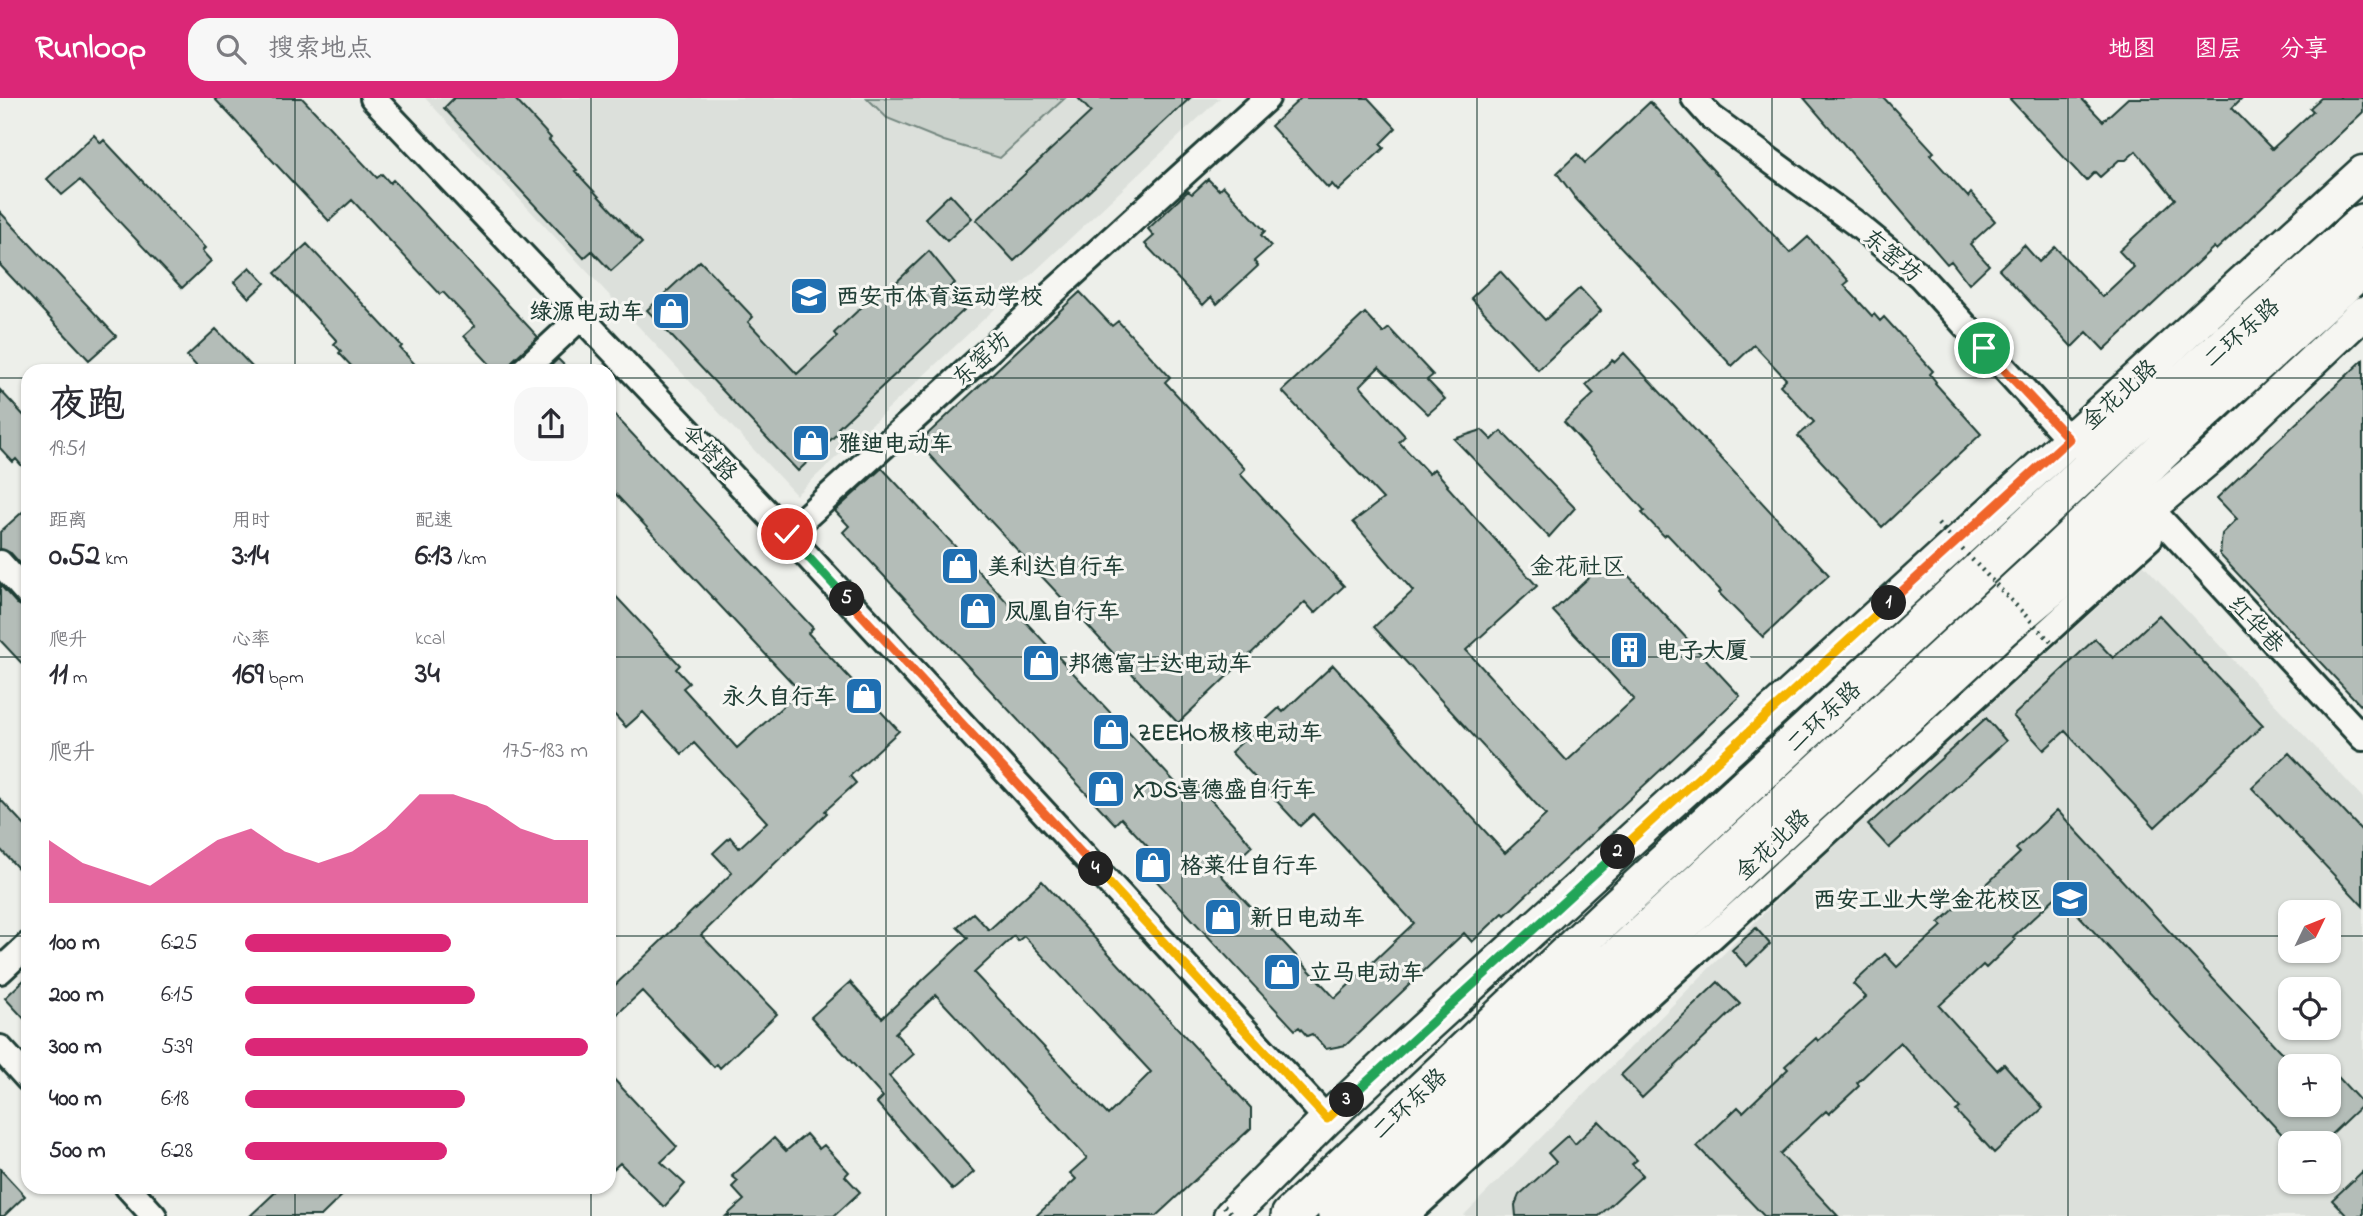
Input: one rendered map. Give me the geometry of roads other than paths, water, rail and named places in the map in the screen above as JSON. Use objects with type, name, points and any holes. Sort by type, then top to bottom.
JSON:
[{"type":"highway","name":"二环东路","points":[[1290,1216],[1605,918],[2167,396],[2363,222]]},
{"type":"highway","name":"二环东路","points":[[1337,1216],[2363,267]]},
{"type":"highway","points":[[2069,439],[2167,396]]},
{"type":"highway","points":[[2049,559],[2151,509]]},
{"type":"main road","name":"金花北路","points":[[1228,1211],[2363,172]]},
{"type":"main road","name":"金花北路","points":[[1389,1215],[1749,864],[2004,630],[2214,454],[2363,313]]},
{"type":"street","name":"伞塔路","points":[[373,98],[787,534],[1327,1119]]},
{"type":"street","name":"东窑坊","points":[[787,534],[1268,98]]},
{"type":"street","name":"东窑坊","points":[[1694,98],[1711,117],[1854,222],[1920,276],[2069,439]]},
{"type":"street","points":[[531,364],[581,317]]},
{"type":"street","name":"红华巷","points":[[2151,509],[2363,738]]},
{"type":"street","points":[[0,564],[21,586]]},
{"type":"street","points":[[0,971],[21,952]]},
{"type":"street","points":[[0,1048],[21,1071]]},
{"type":"street","points":[[134,1194],[154,1216]]},
{"type":"place","name":"西安市体育运动学校","points":[[809,296]]},
{"type":"place","name":"绿源电动车","points":[[671,311]]},
{"type":"place","name":"雅迪电动车","points":[[811,443]]},
{"type":"place","name":"美利达自行车","points":[[960,566]]},
{"type":"place","name":"凤凰自行车","points":[[978,611]]},
{"type":"place","name":"电子大厦","points":[[1629,650]]},
{"type":"place","name":"邦德富士达电动车","points":[[1041,663]]},
{"type":"place","name":"永久自行车","points":[[864,696]]},
{"type":"place","name":"ZEEHO极核电动车","points":[[1111,732]]},
{"type":"place","name":"XDS喜德盛自行车","points":[[1106,789]]},
{"type":"place","name":"格莱仕自行车","points":[[1153,865]]},
{"type":"place","name":"西安工业大学金花校区","points":[[2070,899]]},
{"type":"place","name":"新日电动车","points":[[1223,917]]},
{"type":"place","name":"立马电动车","points":[[1282,972]]},
{"type":"district","name":"金花社区","points":[[1578,566]]}]
